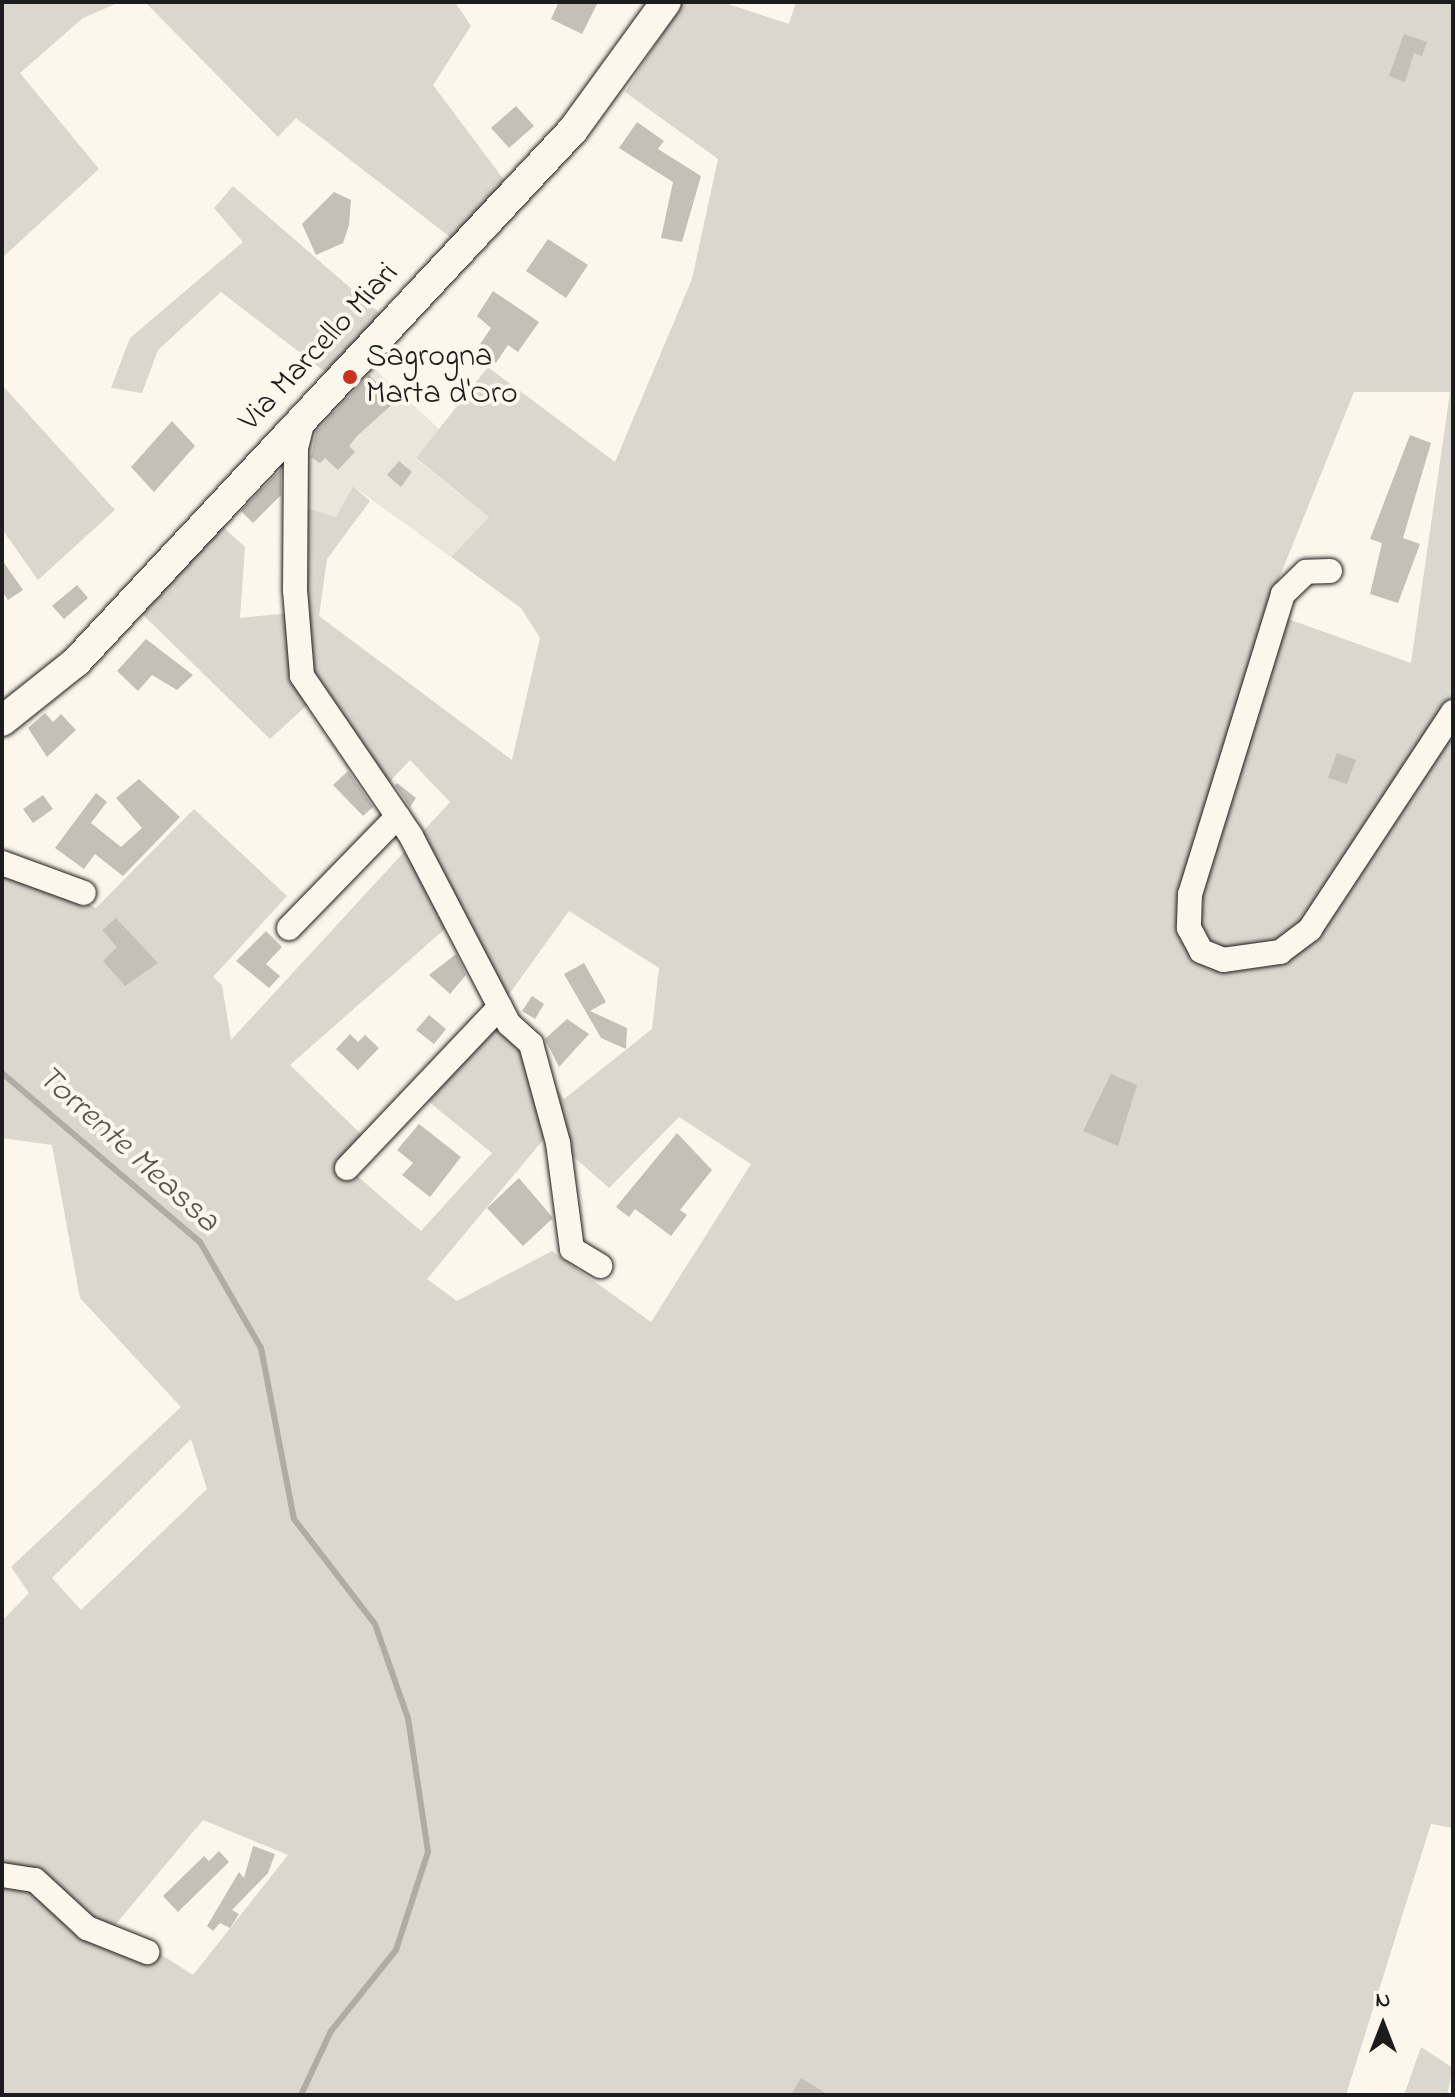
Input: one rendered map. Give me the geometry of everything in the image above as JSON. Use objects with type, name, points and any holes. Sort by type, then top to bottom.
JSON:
[{"type":"main road","name":"Via Marcello Miari","points":[[2,721],[76,662],[573,130],[666,2]]},
{"type":"lane","points":[[304,417],[296,449],[302,676],[398,816],[500,1007],[531,1044],[540,1073],[572,1249],[600,1266]]},
{"type":"lane","points":[[1330,571],[1306,572],[1283,594],[1190,894],[1189,928],[1201,951],[1223,960],[1280,952],[1310,929],[1453,712]]},
{"type":"lane","points":[[289,928],[398,816]]},
{"type":"lane","points":[[2,863],[84,893]]},
{"type":"lane","points":[[347,1168],[500,1007]]},
{"type":"lane","points":[[2,1875],[35,1880],[87,1928],[147,1952]]},
{"type":"shaded area","points":[[2,2],[120,2],[83,18],[20,73],[99,169],[2,258]]},
{"type":"shaded area","points":[[145,2],[455,2],[471,26],[433,85],[514,193],[463,247],[296,118],[278,137]]},
{"type":"shaded area","points":[[683,2],[722,2],[789,24],[796,2],[1453,2],[1453,1828],[1431,1824],[1346,2095],[2,2095],[2,1621],[29,1593],[11,1567],[181,1407],[80,1298],[52,1145],[2,1138],[2,857],[96,908],[194,809],[287,896],[213,977],[222,985],[231,1040],[450,802],[410,760],[382,790],[316,697],[270,739],[132,604],[212,517],[245,547],[240,618],[301,612],[304,507],[336,517],[353,486],[370,501],[327,559],[319,616],[512,760],[540,638],[521,608],[451,557],[489,517],[416,458],[488,367],[615,462],[692,279],[718,159],[625,92]],"holes":[[[1354,392],[1450,392],[1411,663],[1266,611]],[[569,911],[659,968],[652,1029],[564,1099],[500,1007]],[[455,920],[500,1007],[418,1093],[492,1153],[421,1231],[348,1168],[370,1143],[290,1065]],[[679,1117],[751,1164],[651,1322],[552,1251],[457,1301],[427,1279],[548,1134],[609,1188]],[[191,1439],[207,1489],[81,1610],[52,1578]],[[203,1820],[288,1855],[193,1975],[115,1925]]]},
{"type":"shaded area","points":[[233,186],[392,324],[333,378],[221,292],[158,350],[142,393],[111,388],[130,338],[243,242],[214,208]]},
{"type":"shaded area","points":[[362,357],[439,429],[416,459],[489,517],[451,557],[353,486],[337,517],[304,507],[306,421]]},
{"type":"shaded area","points":[[2,385],[115,510],[38,580],[2,529]]},
{"type":"shaded area","points":[[1421,2047],[1453,2068],[1447,2095],[1404,2095]]},
{"type":"building","points":[[559,2],[598,2],[582,34],[551,19]]},
{"type":"building","points":[[1404,34],[1427,42],[1422,56],[1414,53],[1405,82],[1389,76]]},
{"type":"building","points":[[516,106],[534,126],[509,148],[491,128]]},
{"type":"building","points":[[637,122],[664,141],[658,149],[701,176],[682,242],[661,238],[673,182],[619,148]]},
{"type":"building","points":[[334,192],[351,200],[349,225],[343,243],[316,255],[302,224]]},
{"type":"building","points":[[548,239],[588,265],[566,298],[526,271]]},
{"type":"building","points":[[493,291],[539,322],[518,352],[508,345],[496,363],[476,350],[491,328],[477,316]]},
{"type":"building","points":[[369,375],[396,401],[357,436],[349,446],[355,452],[338,470],[325,458],[320,463],[311,457],[316,432]]},
{"type":"building","points":[[172,421],[195,446],[154,492],[131,467]]},
{"type":"building","points":[[1410,435],[1431,443],[1403,538],[1420,544],[1398,603],[1370,594],[1382,543],[1370,539]]},
{"type":"building","points":[[399,461],[412,472],[401,487],[387,475]]},
{"type":"building","points":[[281,469],[281,495],[253,523],[241,511]]},
{"type":"building","points":[[2,560],[23,590],[8,600],[2,591]]},
{"type":"building","points":[[77,585],[88,598],[64,619],[52,606]]},
{"type":"building","points":[[146,639],[193,675],[177,690],[152,675],[138,691],[117,671]]},
{"type":"building","points":[[45,713],[53,722],[61,714],[76,730],[47,757],[28,728]]},
{"type":"building","points":[[1337,753],[1356,760],[1347,784],[1328,778]]},
{"type":"building","points":[[348,771],[373,807],[363,816],[333,785]]},
{"type":"building","points":[[139,779],[180,817],[123,876],[95,854],[84,869],[55,848],[96,793],[107,802],[91,823],[121,847],[142,828],[116,798]]},
{"type":"building","points":[[397,783],[416,798],[410,807],[395,785]]},
{"type":"building","points":[[43,795],[53,809],[33,823],[23,809]]},
{"type":"building","points":[[116,918],[158,963],[125,986],[103,961],[117,947],[102,930]]},
{"type":"building","points":[[266,931],[282,947],[266,964],[280,976],[269,988],[236,961]]},
{"type":"building","points":[[456,954],[466,975],[450,994],[429,975]]},
{"type":"building","points":[[584,963],[606,1002],[590,1011],[627,1028],[626,1049],[601,1038],[564,974]]},
{"type":"building","points":[[532,996],[544,1004],[535,1019],[522,1011]]},
{"type":"building","points":[[429,1015],[446,1029],[434,1044],[416,1030]]},
{"type":"building","points":[[567,1019],[589,1034],[559,1067],[545,1039]]},
{"type":"building","points":[[350,1034],[358,1042],[365,1035],[379,1048],[358,1070],[336,1049]]},
{"type":"building","points":[[1111,1074],[1137,1085],[1118,1146],[1083,1131]]},
{"type":"building","points":[[419,1124],[461,1157],[430,1197],[402,1175],[413,1163],[397,1150]]},
{"type":"building","points":[[677,1133],[712,1170],[680,1210],[687,1215],[671,1236],[635,1209],[629,1217],[616,1207]]},
{"type":"building","points":[[519,1178],[553,1218],[523,1246],[487,1208]]},
{"type":"building","points":[[253,1846],[275,1854],[268,1873],[232,1910],[239,1914],[230,1928],[220,1923],[213,1931],[207,1926],[239,1872],[244,1878]]},
{"type":"building","points":[[219,1851],[229,1862],[178,1912],[163,1896],[204,1856],[209,1861]]},
{"type":"building","points":[[801,2078],[829,2095],[791,2095]]},
{"type":"waterway","name":"Torrente Meassa","points":[[2,1073],[200,1242],[261,1348],[294,1519],[375,1624],[408,1718],[428,1852],[396,1950],[331,2031],[301,2095]]},
{"type":"place","name":"Sagrogna Marta d'Oro","points":[[350,377]]}]
